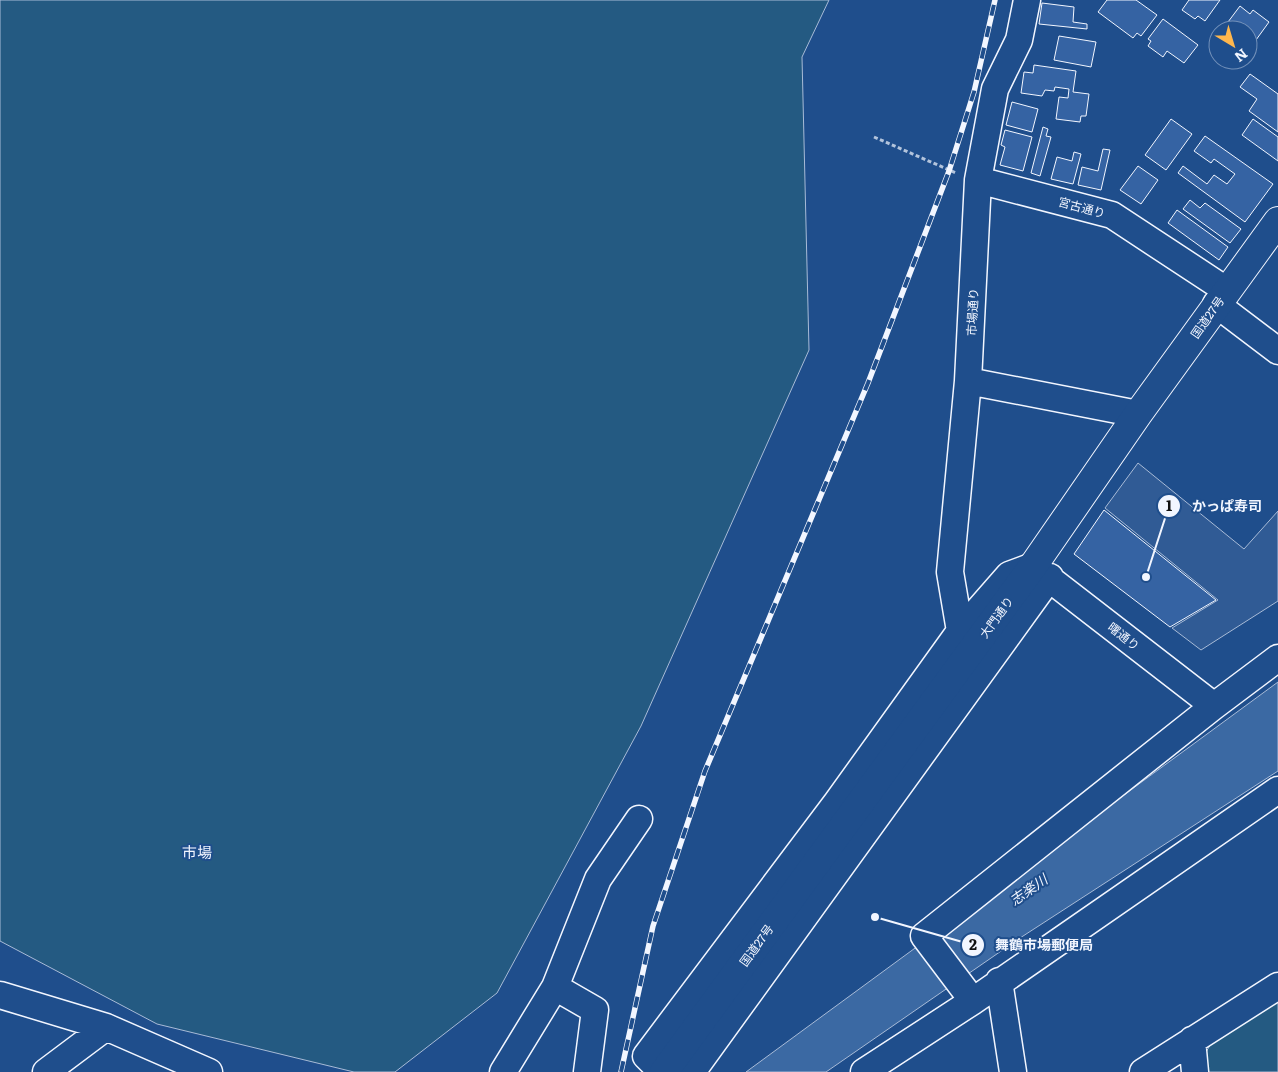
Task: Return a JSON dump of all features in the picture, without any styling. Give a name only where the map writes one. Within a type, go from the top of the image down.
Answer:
[{"type":"highway","name":"国道27号","points":[[1138,414],[1221,297],[1278,222]]},
{"type":"highway","name":"大門通り","points":[[848,817],[1041,572],[1138,414]]},
{"type":"highway","name":"国道27号","points":[[663,1072],[848,817]]},
{"type":"street","name":"市場通り","points":[[960,631],[950,572],[968,380],[978,180],[995,89],[1019,40],[1027,0]]},
{"type":"street","name":"宮古通り","points":[[978,180],[1112,215],[1221,297],[1278,351]]},
{"type":"street","points":[[968,380],[1138,414]]},
{"type":"street","points":[[663,1072],[646,1056],[837,802],[960,631],[1009,575],[1041,572]]},
{"type":"street","points":[[692,1072],[1041,572]]},
{"type":"street","name":"曙通り","points":[[1041,572],[1214,706]]},
{"type":"street","points":[[973,1001],[924,936],[1214,706],[1278,658]]},
{"type":"street","points":[[864,1072],[973,1001],[999,981],[1278,790]]},
{"type":"street","points":[[504,1072],[555,987],[598,879],[639,819]]},
{"type":"street","points":[[999,981],[1013,1072]]},
{"type":"street","points":[[1143,1072],[1278,986]]},
{"type":"street","points":[[555,987],[595,1010],[587,1072]]},
{"type":"street","points":[[0,994],[106,1027],[208,1072]]},
{"type":"street","points":[[46,1072],[106,1027]]},
{"type":"street","points":[[1192,1040],[1195,1072]]},
{"type":"path","points":[[874,138],[949,171],[978,180]]},
{"type":"shaded area","points":[[0,0],[829,0],[802,57],[809,350],[641,726],[497,993],[395,1072],[354,1072],[157,1024],[0,941]]},
{"type":"shaded area","points":[[1138,463],[1244,549],[1278,511],[1278,601],[1201,650],[1172,628],[1218,600],[1105,508]]},
{"type":"shaded area","points":[[1278,998],[1278,1072],[1208,1072],[1206,1052],[1215,1037]]},
{"type":"water","name":"志楽川","points":[[1278,682],[1278,771],[1020,938],[826,1072],[746,1072]]},
{"type":"building","points":[[1107,0],[1136,0],[1157,15],[1141,36],[1137,33],[1133,38],[1098,12]]},
{"type":"building","points":[[1189,0],[1220,0],[1205,21],[1198,16],[1195,19],[1182,10]]},
{"type":"building","points":[[1042,3],[1074,7],[1073,22],[1087,24],[1087,29],[1039,24]]},
{"type":"building","points":[[1240,6],[1250,14],[1253,10],[1269,22],[1258,37],[1258,20],[1230,20]]},
{"type":"building","points":[[1163,19],[1198,45],[1184,63],[1167,51],[1163,57],[1148,46],[1151,41],[1148,39]]},
{"type":"building","points":[[1059,36],[1096,42],[1091,67],[1054,60]]},
{"type":"building","points":[[1034,65],[1076,71],[1073,92],[1089,94],[1086,116],[1081,116],[1080,122],[1056,119],[1059,97],[1068,98],[1069,89],[1055,87],[1054,91],[1045,90],[1042,96],[1021,93],[1024,72],[1033,73]]},
{"type":"building","points":[[1250,74],[1278,94],[1278,132],[1249,111],[1257,99],[1240,87]]},
{"type":"building","points":[[1012,102],[1038,109],[1032,132],[1006,125]]},
{"type":"building","points":[[1171,119],[1192,134],[1166,170],[1145,155]]},
{"type":"building","points":[[1253,119],[1278,137],[1278,161],[1242,135]]},
{"type":"building","points":[[1043,127],[1048,129],[1046,136],[1051,137],[1040,176],[1031,173]]},
{"type":"building","points":[[1005,130],[1032,137],[1023,171],[1000,165],[1005,147],[1001,145]]},
{"type":"building","points":[[1205,136],[1273,184],[1245,222],[1178,173],[1183,166],[1207,184],[1214,175],[1227,184],[1235,174],[1214,159],[1211,163],[1194,151]]},
{"type":"building","points":[[1103,149],[1110,150],[1101,190],[1078,185],[1082,167],[1098,171]]},
{"type":"building","points":[[1074,152],[1081,154],[1073,184],[1051,179],[1057,157],[1072,161]]},
{"type":"building","points":[[1138,166],[1158,180],[1141,204],[1120,190]]},
{"type":"building","points":[[1190,200],[1200,208],[1205,203],[1241,229],[1230,243],[1183,209]]},
{"type":"building","points":[[1177,210],[1228,247],[1219,260],[1168,223]]},
{"type":"building","points":[[1104,510],[1216,600],[1170,627],[1074,554]]},
{"type":"railway","points":[[621,1072],[653,926],[705,771],[868,383],[949,171],[974,92],[995,0]]},
{"type":"place","name":"かっぱ寿司","points":[[1146,577]]},
{"type":"place","name":"舞鶴市場郵便局","points":[[875,917]]},
{"type":"district","name":"市場","points":[[197,851]]}]
